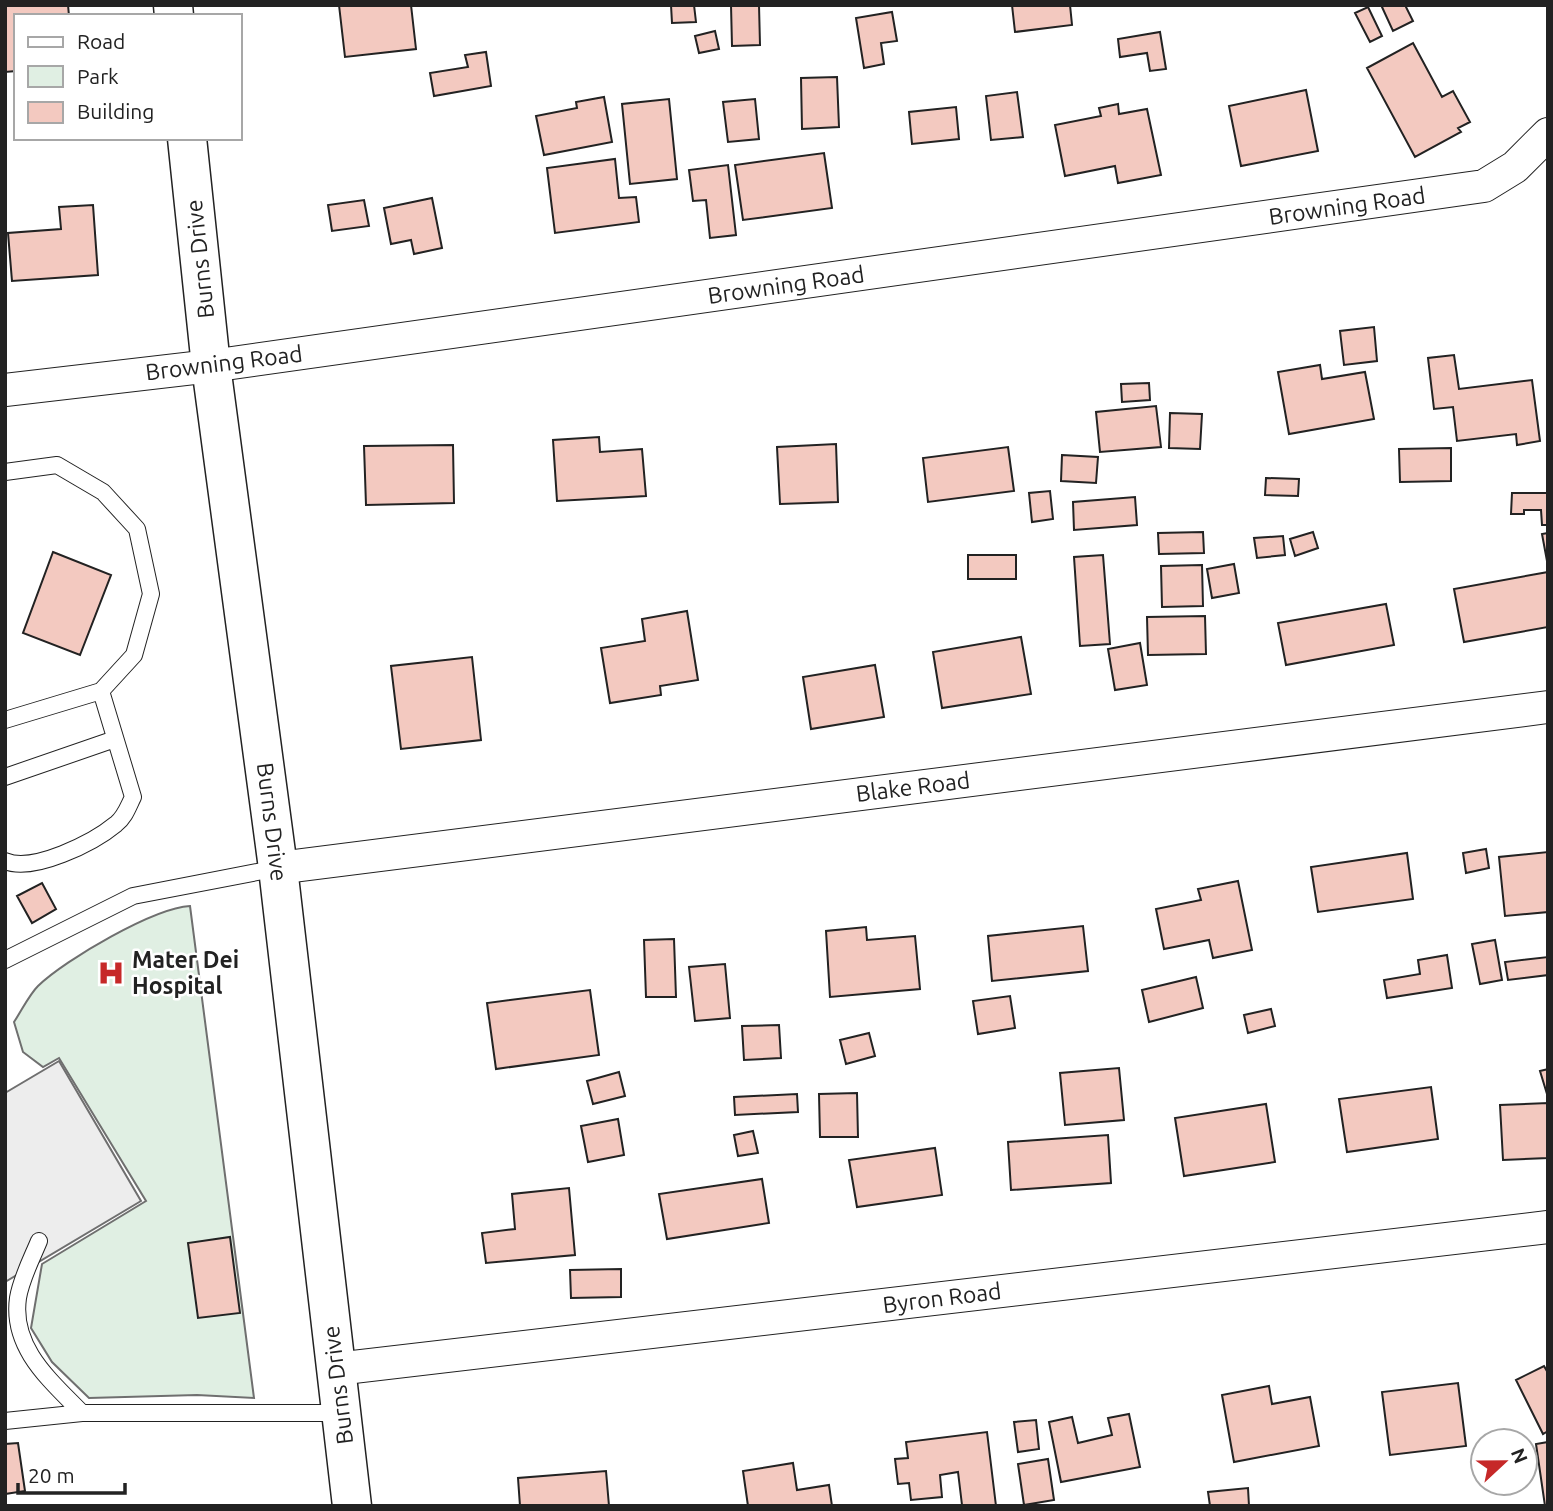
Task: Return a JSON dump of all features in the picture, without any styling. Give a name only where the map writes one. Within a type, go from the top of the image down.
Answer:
[{"type":"main road","name":"Burns Drive","points":[[187,140],[211,366],[278,868],[352,1506]]},
{"type":"street","name":"Browning Road","points":[[5,390],[211,366],[1484,186],[1515,167],[1548,134]]},
{"type":"street","name":"Blake Road","points":[[278,868],[1548,707]]},
{"type":"street","name":"Byron Road","points":[[336,1369],[1548,1227]]},
{"type":"lane","points":[[5,472],[57,465],[103,492],[137,530],[151,594],[134,655],[101,691],[5,720]]},
{"type":"lane","points":[[5,861],[16,866],[37,862],[74,848],[117,824],[133,797],[101,691]]},
{"type":"lane","points":[[5,777],[115,739]]},
{"type":"lane","points":[[5,960],[132,896],[278,868]]},
{"type":"lane","points":[[39,1241],[18,1297],[18,1332],[37,1367],[82,1413]]},
{"type":"lane","points":[[5,1421],[82,1413],[341,1413]]},
{"type":"green space","points":[[190,906],[254,1398],[197,1395],[89,1398],[52,1362],[31,1328],[42,1264],[146,1201],[59,1058],[43,1067],[23,1052],[14,1022],[38,986],[68,962],[133,925],[174,909]]},
{"type":"shaded area","points":[[59,1061],[141,1201],[5,1282],[5,1093]]},
{"type":"building","points":[[5,5],[68,5],[69,14],[14,14],[14,71],[5,72]]},
{"type":"building","points":[[339,5],[411,5],[416,49],[345,57]]},
{"type":"building","points":[[671,5],[694,5],[696,22],[672,23]]},
{"type":"building","points":[[731,5],[759,5],[760,45],[732,46]]},
{"type":"building","points":[[1012,5],[1070,5],[1072,25],[1015,32]]},
{"type":"building","points":[[1405,5],[1413,21],[1393,31],[1382,7]]},
{"type":"building","points":[[1368,7],[1382,36],[1370,42],[1355,13]]},
{"type":"building","points":[[892,12],[897,41],[881,43],[884,64],[864,68],[856,18]]},
{"type":"building","points":[[715,31],[719,49],[699,53],[695,36]]},
{"type":"building","points":[[1160,32],[1166,69],[1150,71],[1147,53],[1120,57],[1118,39]]},
{"type":"building","points":[[1413,43],[1442,97],[1453,91],[1470,122],[1458,128],[1461,132],[1415,157],[1367,68]]},
{"type":"building","points":[[486,52],[491,86],[434,96],[430,73],[468,67],[465,55]]},
{"type":"building","points":[[837,77],[839,127],[802,129],[801,78]]},
{"type":"building","points":[[1306,90],[1318,151],[1241,166],[1229,106]]},
{"type":"building","points":[[1017,92],[1023,137],[991,140],[986,96]]},
{"type":"building","points":[[604,97],[612,142],[544,155],[536,116],[577,108],[576,102]]},
{"type":"building","points":[[669,99],[677,179],[630,184],[622,104]]},
{"type":"building","points":[[755,99],[759,139],[728,142],[723,102]]},
{"type":"building","points":[[1118,104],[1119,114],[1147,109],[1161,175],[1118,183],[1115,166],[1065,176],[1055,125],[1101,116],[1099,108]]},
{"type":"building","points":[[956,107],[959,139],[912,144],[909,112]]},
{"type":"building","points":[[824,153],[832,208],[743,220],[735,165]]},
{"type":"building","points":[[615,159],[619,198],[636,197],[639,222],[555,233],[547,168]]},
{"type":"building","points":[[728,165],[736,235],[710,238],[706,200],[693,201],[689,170]]},
{"type":"building","points":[[432,198],[442,248],[414,254],[411,240],[391,244],[384,208]]},
{"type":"building","points":[[364,200],[369,226],[332,231],[328,205]]},
{"type":"building","points":[[93,205],[98,275],[12,281],[8,233],[61,229],[59,207]]},
{"type":"building","points":[[1374,327],[1377,361],[1344,365],[1340,331]]},
{"type":"building","points":[[1454,355],[1459,389],[1532,380],[1540,441],[1517,445],[1516,434],[1457,441],[1453,407],[1434,409],[1428,358]]},
{"type":"building","points":[[1320,365],[1322,379],[1365,372],[1374,419],[1289,434],[1278,372]]},
{"type":"building","points":[[1149,383],[1150,400],[1122,402],[1121,384]]},
{"type":"building","points":[[1156,406],[1161,447],[1100,452],[1096,412]]},
{"type":"building","points":[[1170,413],[1202,414],[1200,449],[1169,448]]},
{"type":"building","points":[[599,437],[600,452],[642,449],[646,496],[557,501],[553,440]]},
{"type":"building","points":[[836,444],[838,502],[780,504],[777,447]]},
{"type":"building","points":[[453,445],[454,503],[366,505],[364,446]]},
{"type":"building","points":[[1008,447],[1014,491],[928,502],[923,458]]},
{"type":"building","points":[[1451,448],[1451,481],[1400,482],[1399,449]]},
{"type":"building","points":[[1062,455],[1098,457],[1096,483],[1061,481]]},
{"type":"building","points":[[1266,478],[1299,479],[1298,496],[1265,495]]},
{"type":"building","points":[[1050,491],[1053,519],[1032,522],[1029,493]]},
{"type":"building","points":[[1512,493],[1548,493],[1548,525],[1542,525],[1541,510],[1524,510],[1524,514],[1511,514]]},
{"type":"building","points":[[1135,497],[1137,525],[1074,530],[1073,502]]},
{"type":"building","points":[[1203,532],[1204,553],[1159,554],[1158,533]]},
{"type":"building","points":[[1313,532],[1318,548],[1295,556],[1290,539]]},
{"type":"building","points":[[1548,533],[1548,561],[1547,561],[1542,534]]},
{"type":"building","points":[[1283,536],[1285,555],[1257,558],[1254,538]]},
{"type":"building","points":[[53,552],[111,575],[80,655],[23,633]]},
{"type":"building","points":[[968,555],[1016,555],[1016,579],[968,579]]},
{"type":"building","points":[[1103,555],[1110,644],[1080,646],[1074,557]]},
{"type":"building","points":[[1234,564],[1239,593],[1212,598],[1207,569]]},
{"type":"building","points":[[1202,565],[1203,606],[1162,607],[1161,566]]},
{"type":"building","points":[[1548,572],[1548,627],[1464,642],[1454,589]]},
{"type":"building","points":[[1386,604],[1394,645],[1286,665],[1278,623]]},
{"type":"building","points":[[687,611],[698,680],[660,686],[661,695],[610,703],[601,648],[645,641],[642,619]]},
{"type":"building","points":[[1205,616],[1206,654],[1148,655],[1147,617]]},
{"type":"building","points":[[1021,637],[1031,694],[942,708],[933,652]]},
{"type":"building","points":[[1140,643],[1147,685],[1115,690],[1108,649]]},
{"type":"building","points":[[472,657],[481,740],[401,749],[391,666]]},
{"type":"building","points":[[875,665],[884,717],[811,729],[803,677]]},
{"type":"building","points":[[1486,849],[1489,868],[1466,873],[1463,853]]},
{"type":"building","points":[[1548,852],[1548,912],[1505,916],[1499,857]]},
{"type":"building","points":[[1407,853],[1413,899],[1318,912],[1311,867]]},
{"type":"building","points":[[1238,881],[1252,950],[1213,958],[1209,940],[1164,949],[1156,909],[1201,900],[1198,889]]},
{"type":"building","points":[[42,883],[56,909],[32,923],[17,896]]},
{"type":"building","points":[[1083,926],[1088,971],[992,981],[988,936]]},
{"type":"building","points":[[866,927],[867,940],[915,936],[920,989],[830,997],[826,931]]},
{"type":"building","points":[[674,939],[676,997],[646,997],[644,940]]},
{"type":"building","points":[[1495,940],[1502,980],[1480,984],[1472,944]]},
{"type":"building","points":[[1447,955],[1452,988],[1387,998],[1384,980],[1420,974],[1418,960]]},
{"type":"building","points":[[1548,957],[1548,975],[1508,980],[1505,962]]},
{"type":"building","points":[[725,964],[730,1018],[695,1021],[689,967]]},
{"type":"building","points":[[1196,977],[1203,1008],[1149,1022],[1142,990]]},
{"type":"building","points":[[590,990],[599,1055],[496,1069],[487,1003]]},
{"type":"building","points":[[1010,996],[1015,1028],[978,1034],[973,1001]]},
{"type":"building","points":[[1271,1009],[1275,1026],[1248,1033],[1244,1015]]},
{"type":"building","points":[[779,1025],[781,1058],[744,1060],[742,1026]]},
{"type":"building","points":[[869,1033],[875,1056],[846,1064],[840,1040]]},
{"type":"building","points":[[1119,1068],[1124,1120],[1065,1125],[1060,1073]]},
{"type":"building","points":[[1548,1069],[1548,1094],[1547,1094],[1540,1071]]},
{"type":"building","points":[[619,1072],[625,1096],[593,1104],[587,1081]]},
{"type":"building","points":[[1431,1087],[1438,1139],[1347,1152],[1339,1099]]},
{"type":"building","points":[[857,1093],[858,1137],[820,1137],[819,1094]]},
{"type":"building","points":[[797,1094],[798,1112],[735,1115],[734,1097]]},
{"type":"building","points":[[1548,1103],[1548,1158],[1503,1160],[1500,1105]]},
{"type":"building","points":[[1266,1104],[1275,1162],[1184,1176],[1175,1118]]},
{"type":"building","points":[[618,1119],[624,1155],[588,1162],[581,1126]]},
{"type":"building","points":[[753,1131],[758,1153],[738,1156],[734,1135]]},
{"type":"building","points":[[1108,1135],[1111,1183],[1011,1190],[1008,1142]]},
{"type":"building","points":[[935,1148],[942,1195],[857,1207],[849,1160]]},
{"type":"building","points":[[762,1179],[769,1223],[667,1239],[659,1194]]},
{"type":"building","points":[[569,1188],[575,1255],[486,1263],[482,1233],[515,1229],[512,1194]]},
{"type":"building","points":[[230,1237],[240,1313],[198,1318],[188,1243]]},
{"type":"building","points":[[621,1269],[621,1297],[571,1298],[570,1270]]},
{"type":"building","points":[[1544,1366],[1548,1373],[1548,1431],[1543,1434],[1516,1380]]},
{"type":"building","points":[[1458,1383],[1466,1446],[1390,1455],[1382,1392]]},
{"type":"building","points":[[1269,1386],[1272,1404],[1310,1397],[1319,1446],[1234,1462],[1222,1395]]},
{"type":"building","points":[[1129,1414],[1140,1467],[1061,1482],[1049,1422],[1072,1417],[1078,1443],[1112,1435],[1108,1418]]},
{"type":"building","points":[[1036,1420],[1039,1449],[1018,1452],[1014,1422]]},
{"type":"building","points":[[987,1432],[996,1506],[953,1506],[962,1505],[958,1472],[940,1475],[942,1497],[911,1500],[909,1483],[898,1484],[895,1459],[908,1458],[906,1442]]},
{"type":"building","points":[[1548,1442],[1548,1505],[1545,1506],[1539,1465],[1539,1444]]},
{"type":"building","points":[[18,1443],[25,1491],[5,1494],[5,1444]]},
{"type":"building","points":[[1048,1459],[1054,1500],[1024,1505],[1018,1464]]},
{"type":"building","points":[[793,1463],[797,1490],[829,1485],[832,1506],[748,1506],[743,1471]]},
{"type":"building","points":[[606,1471],[609,1506],[520,1506],[518,1478]]},
{"type":"building","points":[[1248,1488],[1249,1506],[1210,1506],[1208,1492]]},
{"type":"place","name":"Mater Dei Hospital","points":[[111,973]]}]
